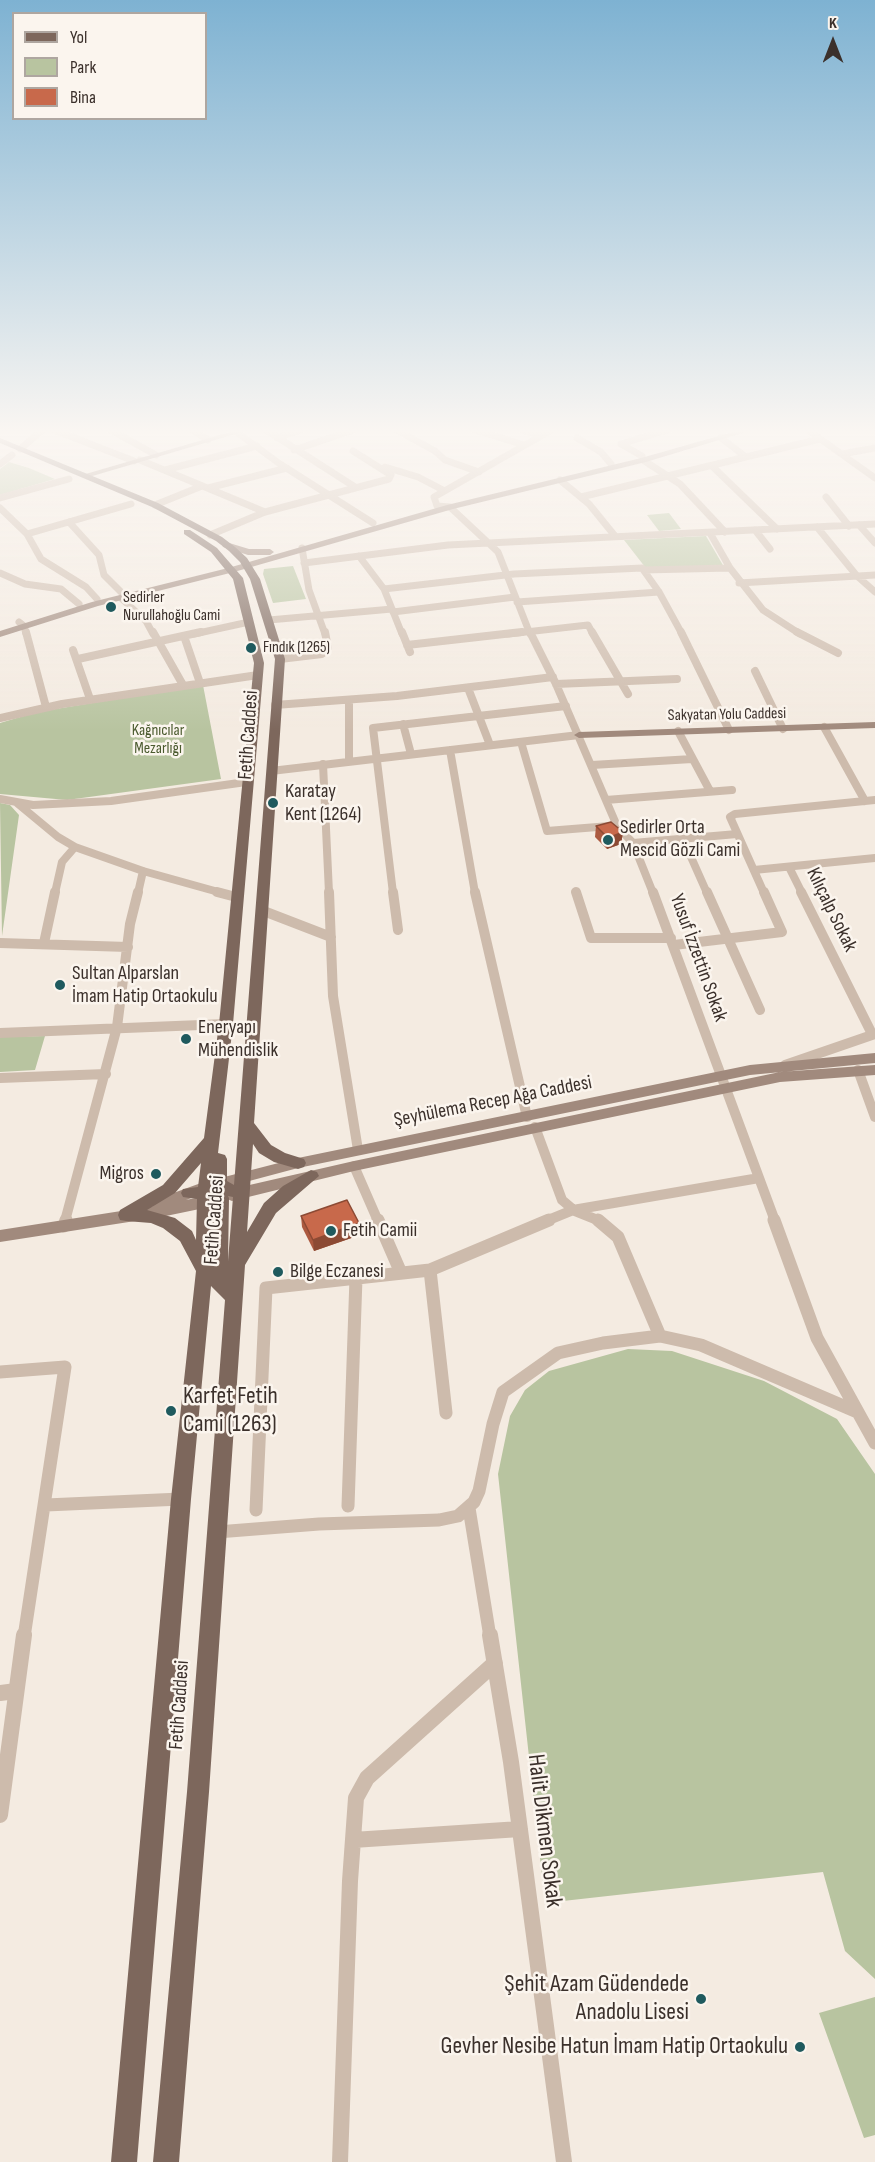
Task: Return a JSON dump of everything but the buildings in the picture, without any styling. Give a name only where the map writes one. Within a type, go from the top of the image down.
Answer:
[{"type":"main road","name":"Fetih Caddesi","points":[[124,2162],[181,1499],[204,1274],[212,1139],[226,1024],[246,782],[259,663],[238,578],[214,550],[181,529]]},
{"type":"main road","name":"Fetih Caddesi","points":[[166,2162],[217,1532],[280,658],[257,584],[245,562],[226,545],[199,529]]},
{"type":"main road","points":[[0,628],[230,568],[354,529]]},
{"type":"main road","points":[[226,545],[268,555],[371,529]]},
{"type":"main road","points":[[257,584],[261,568],[268,555]]},
{"type":"main road","points":[[0,634],[97,598],[121,595]]},
{"type":"main road","name":"Sakyatan Yolu Caddesi","points":[[579,735],[875,725]]},
{"type":"main road","name":"Şeyhülema Recep Ağa Caddesi","points":[[242,1185],[311,1176],[531,1122],[722,1082],[785,1065],[875,1058]]},
{"type":"main road","name":"Şeyhülema Recep Ağa Caddesi","points":[[722,1082],[875,1070]]},
{"type":"main road","points":[[218,1096],[221,1116],[208,1193],[219,1284],[234,1298]]},
{"type":"main road","name":"Şeyhülema Recep Ağa Caddesi","points":[[242,1185],[298,1163],[358,1150],[531,1122]]},
{"type":"main road","points":[[246,1123],[265,1149],[280,1158],[298,1163]]},
{"type":"main road","points":[[126,1215],[169,1189],[212,1139]]},
{"type":"main road","points":[[236,1266],[270,1208],[289,1190],[311,1176]]},
{"type":"main road","points":[[0,1236],[126,1215],[242,1185]]},
{"type":"main road","points":[[126,1215],[151,1217],[170,1223],[186,1236],[204,1274]]},
{"type":"street","points":[[22,529],[41,559],[86,587],[97,598]]},
{"type":"street","points":[[27,534],[45,529]]},
{"type":"street","points":[[75,529],[99,555],[104,575],[146,621],[156,643],[183,685]]},
{"type":"street","points":[[210,535],[225,529]]},
{"type":"street","name":"Yusuf İzzettin Sokak","points":[[474,529],[498,552],[516,600],[555,680],[617,826],[633,843],[672,941],[817,1338],[855,1411],[875,1443]]},
{"type":"street","points":[[609,529],[615,536]]},
{"type":"street","points":[[722,529],[725,532]]},
{"type":"street","points":[[304,563],[489,542],[777,529]]},
{"type":"street","points":[[819,529],[856,576],[875,592]]},
{"type":"street","points":[[862,529],[875,543]]},
{"type":"street","points":[[755,531],[770,549]]},
{"type":"street","points":[[710,532],[739,582],[764,610],[786,627],[838,653]]},
{"type":"street","points":[[280,658],[322,654],[328,648],[324,628],[317,616],[302,548]]},
{"type":"street","points":[[359,556],[384,589],[409,648],[588,625],[623,681],[628,694]]},
{"type":"street","points":[[384,589],[506,575],[642,568],[644,570],[730,568]]},
{"type":"street","points":[[644,570],[659,592],[705,677],[729,730]]},
{"type":"street","points":[[0,573],[25,584],[61,589],[79,604]]},
{"type":"street","points":[[739,582],[875,575]]},
{"type":"street","points":[[269,620],[516,600],[659,592]]},
{"type":"street","points":[[78,659],[249,622]]},
{"type":"street","points":[[22,624],[46,707]]},
{"type":"street","points":[[184,636],[200,683]]},
{"type":"street","points":[[73,650],[90,699]]},
{"type":"street","points":[[755,671],[783,729]]},
{"type":"street","points":[[0,718],[90,699],[258,675]]},
{"type":"street","points":[[275,705],[555,680],[677,679]]},
{"type":"street","points":[[468,688],[490,745]]},
{"type":"street","points":[[349,700],[349,761]]},
{"type":"street","points":[[398,930],[373,728],[566,706]]},
{"type":"street","points":[[403,724],[411,754]]},
{"type":"street","points":[[576,892],[591,938],[672,941],[728,939],[782,932],[730,817],[735,814],[870,801],[824,727]]},
{"type":"street","points":[[678,731],[710,791]]},
{"type":"street","points":[[271,771],[579,735]]},
{"type":"street","points":[[521,742],[547,831],[617,826]]},
{"type":"street","points":[[450,750],[481,925],[531,1122],[562,1200],[573,1210],[597,1219],[618,1237],[660,1336]]},
{"type":"street","points":[[592,765],[692,759]]},
{"type":"street","points":[[323,765],[333,996],[358,1150]]},
{"type":"street","points":[[0,799],[17,803],[59,805],[111,801],[246,782]]},
{"type":"street","points":[[606,800],[732,790]]},
{"type":"street","points":[[17,803],[58,837],[75,846],[143,871],[236,897]]},
{"type":"street","points":[[633,843],[737,834]]},
{"type":"street","points":[[683,839],[760,1010]]},
{"type":"street","points":[[44,943],[62,862],[75,846]]},
{"type":"street","points":[[754,870],[875,858]]},
{"type":"street","name":"Kılıçalp Sokak","points":[[789,867],[874,1034]]},
{"type":"street","points":[[64,1226],[117,1027],[128,947],[143,871]]},
{"type":"street","points":[[261,910],[331,937]]},
{"type":"street","points":[[0,943],[128,947]]},
{"type":"street","points":[[0,1033],[226,1024]]},
{"type":"street","points":[[785,1065],[874,1034]]},
{"type":"street","points":[[858,1070],[875,1117]]},
{"type":"street","points":[[0,1078],[106,1074]]},
{"type":"street","points":[[354,1166],[400,1273]]},
{"type":"street","points":[[256,1510],[266,1288],[430,1270],[573,1210],[759,1178]]},
{"type":"street","points":[[430,1270],[446,1413]]},
{"type":"street","points":[[348,1506],[356,1278]]},
{"type":"street","points":[[217,1532],[319,1524],[439,1520],[458,1516],[469,1508],[479,1491],[493,1424],[503,1392],[558,1353],[603,1343],[660,1336],[701,1345],[855,1411]]},
{"type":"street","points":[[0,1372],[65,1367],[46,1505],[16,1691],[0,1815]]},
{"type":"street","points":[[46,1505],[181,1499]]},
{"type":"street","name":"Halit Dikmen Sokak","points":[[469,1508],[520,1829],[564,2162]]},
{"type":"street","points":[[340,2162],[356,1798],[367,1778],[495,1663]]},
{"type":"street","points":[[0,1693],[16,1691]]},
{"type":"street","points":[[353,1840],[520,1829]]},
{"type":"green space","points":[[657,529],[681,529],[659,531]]},
{"type":"green space","points":[[706,536],[724,567],[645,567],[624,540]]},
{"type":"green space","points":[[293,566],[306,599],[273,603],[263,574],[264,569]]},
{"type":"green space","name":"Kağnıcılar Mezarlığı","points":[[203,685],[221,779],[67,800],[0,794],[0,723],[37,712]]},
{"type":"green space","points":[[0,803],[10,805],[19,815],[2,936]]},
{"type":"green space","points":[[45,1036],[35,1070],[0,1072],[0,1037]]},
{"type":"green space","points":[[628,1349],[672,1351],[764,1381],[837,1419],[875,1474],[875,1979],[845,1951],[823,1872],[545,1903],[498,1474],[510,1416],[525,1390],[549,1371]]},
{"type":"green space","points":[[875,1997],[875,2135],[864,2138],[819,2013]]},
{"type":"place","name":"Sedirler Nurullahoğlu Cami","points":[[111,607]]},
{"type":"place","name":"Fındık (1265)","points":[[251,648]]},
{"type":"place","name":"Karatay Kent (1264)","points":[[273,803]]},
{"type":"place","name":"Sedirler Orta Mescid Gözli Cami","points":[[608,840]]},
{"type":"place","name":"Sultan Alparslan İmam Hatip Ortaokulu","points":[[60,985]]},
{"type":"place","name":"Eneryapı Mühendislik","points":[[186,1039]]},
{"type":"place","name":"Migros","points":[[156,1174]]},
{"type":"place","name":"Fetih Camii","points":[[331,1231]]},
{"type":"place","name":"Bilge Eczanesi","points":[[278,1272]]},
{"type":"place","name":"Karfet Fetih Cami (1263)","points":[[171,1411]]},
{"type":"place","name":"Şehit Azam Güdendede Anadolu Lisesi","points":[[701,1999]]},
{"type":"place","name":"Gevher Nesibe Hatun İmam Hatip Ortaokulu","points":[[800,2047]]}]
